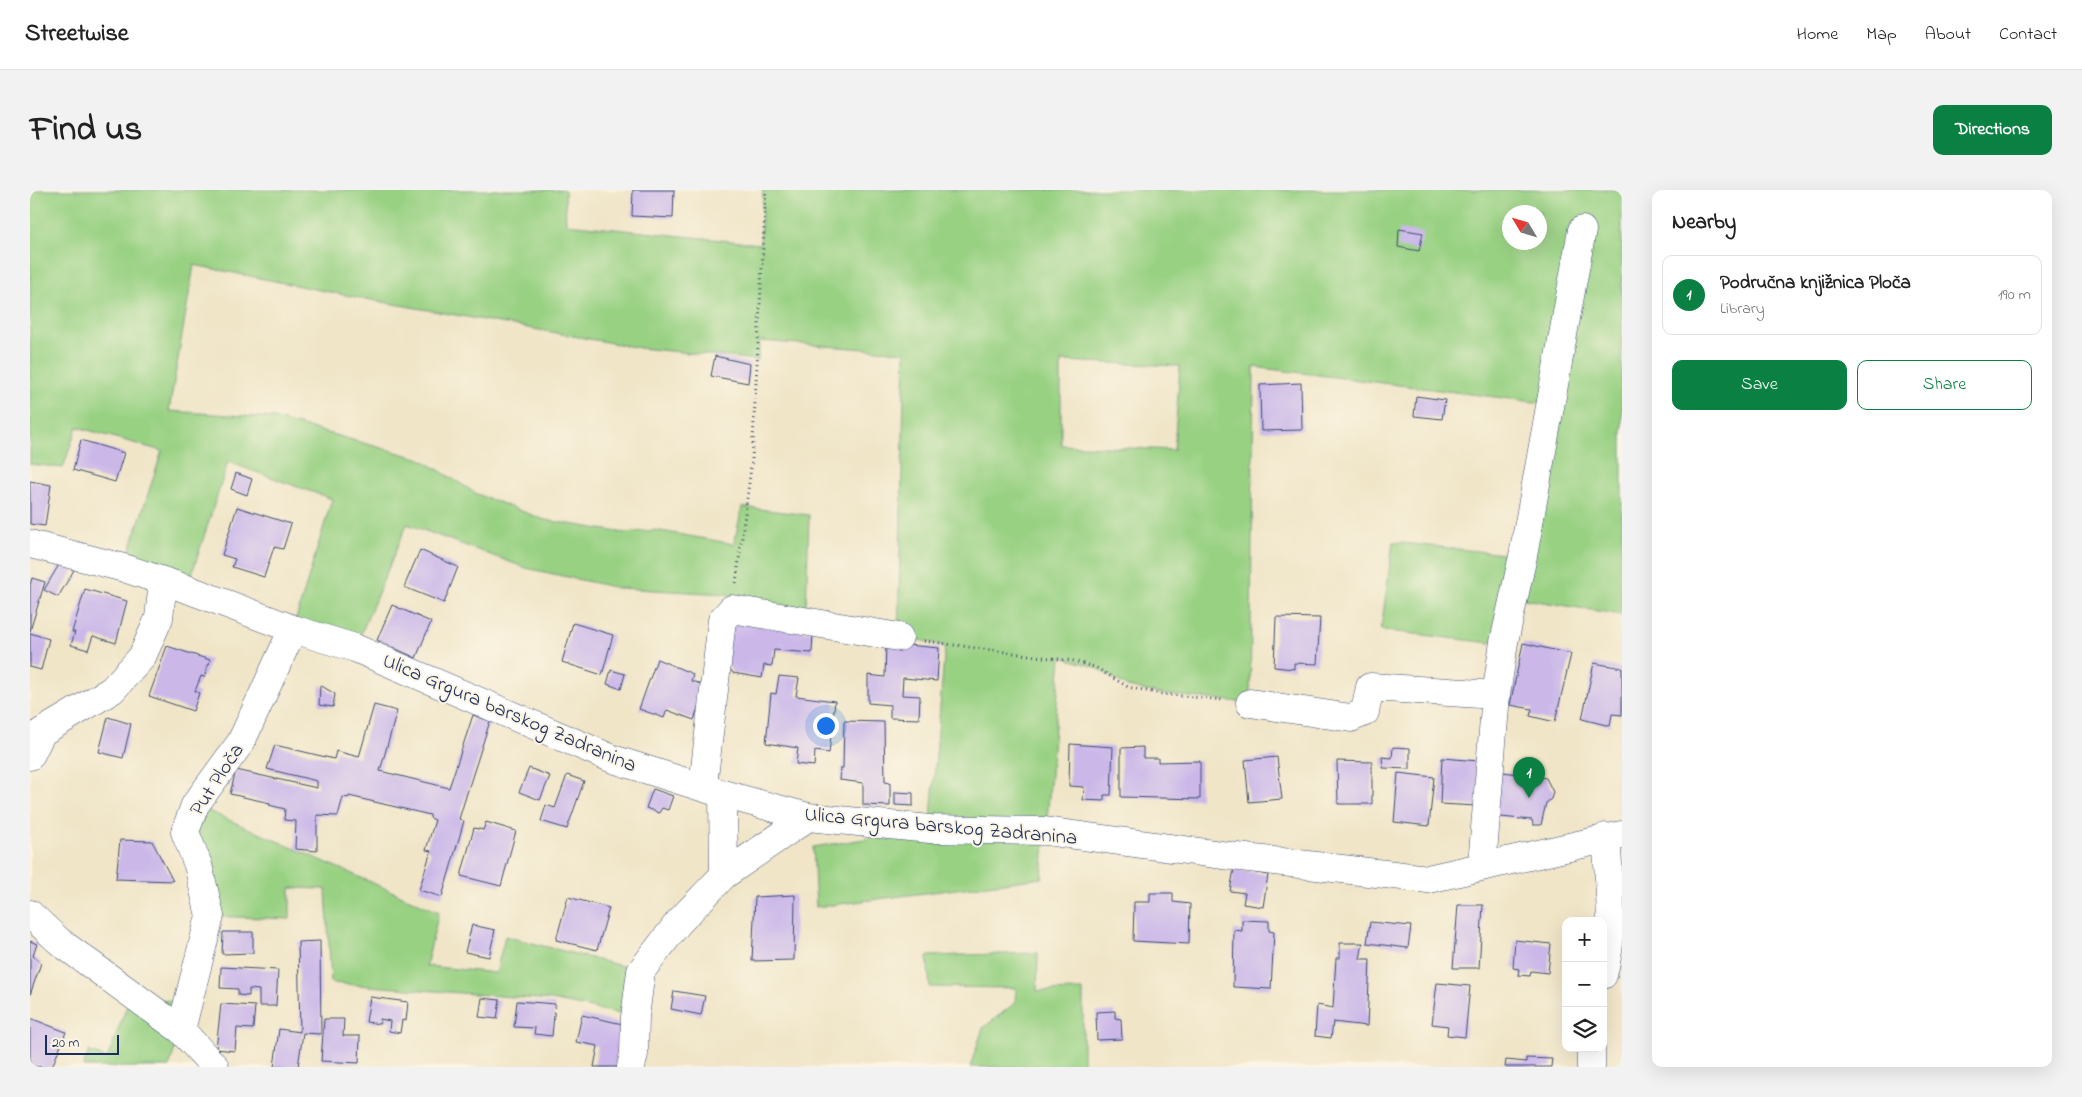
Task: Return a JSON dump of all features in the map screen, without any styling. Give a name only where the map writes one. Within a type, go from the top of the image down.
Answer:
[{"type":"street","points":[[1482,865],[1496,695],[1504,642],[1523,556],[1582,230]]},
{"type":"street","name":"Ulica Grgura barskog Zadranina","points":[[30,544],[124,568],[293,629],[355,648],[613,759],[808,817],[930,829],[1045,831],[1428,879],[1614,836]]},
{"type":"street","points":[[30,756],[42,732],[112,690],[142,657],[159,618],[163,581]]},
{"type":"street","points":[[724,875],[713,790],[722,620],[732,609],[899,637]]},
{"type":"street","name":"Put Ploča","points":[[181,1030],[210,916],[198,865],[185,832],[195,805],[241,742],[293,629]]},
{"type":"street","points":[[1250,703],[1351,718],[1365,712],[1370,687],[1496,695]]},
{"type":"street","points":[[631,1067],[634,1054],[635,1017],[641,972],[678,923],[724,875],[808,817]]},
{"type":"street","points":[[1607,963],[1612,923],[1614,836]]},
{"type":"street","points":[[30,914],[60,942],[181,1030],[215,1067]]},
{"type":"street","points":[[1591,1052],[1591,1067]]},
{"type":"path","points":[[732,609],[752,460],[766,190]]},
{"type":"path","points":[[899,637],[1073,661],[1095,667],[1128,687],[1161,694],[1250,703]]},
{"type":"green space","points":[[30,190],[565,190],[566,224],[760,244],[763,190],[1622,190],[1622,615],[1513,597],[1491,643],[1381,630],[1393,542],[1523,556],[1551,404],[1254,367],[1250,703],[1161,694],[1128,687],[1095,667],[1061,657],[1042,878],[816,907],[813,847],[930,829],[945,646],[898,635],[905,352],[760,341],[758,360],[640,348],[355,297],[194,265],[169,411],[274,418],[421,459],[477,494],[545,520],[625,533],[655,530],[734,544],[742,507],[809,515],[806,613],[725,594],[618,588],[526,568],[407,524],[355,648],[293,629],[332,499],[228,462],[187,589],[124,568],[162,451],[77,427],[63,468],[30,464]],"holes":[[[1061,361],[1180,366],[1174,450],[1061,445]]]},
{"type":"green space","points":[[195,805],[439,912],[426,966],[496,973],[505,936],[641,971],[635,1017],[552,1000],[331,983],[326,889],[290,888],[290,919],[210,916],[181,1030],[169,1067],[83,1067],[89,1051],[107,1059],[131,995],[178,1002],[202,918]]},
{"type":"green space","points":[[1038,953],[1037,991],[1083,990],[1083,1064],[1070,1067],[970,1067],[983,1028],[1015,1003],[1016,988],[930,987],[927,956]]},
{"type":"building","points":[[633,190],[674,190],[673,218],[632,216]]},
{"type":"building","points":[[1399,229],[1423,233],[1419,251],[1398,247]]},
{"type":"building","points":[[715,356],[750,364],[748,383],[711,376]]},
{"type":"building","points":[[1301,383],[1302,430],[1261,431],[1260,385]]},
{"type":"building","points":[[1416,396],[1445,400],[1442,419],[1414,416]]},
{"type":"building","points":[[81,440],[124,453],[115,482],[73,470]]},
{"type":"building","points":[[236,473],[252,479],[247,495],[231,489]]},
{"type":"building","points":[[30,481],[51,485],[45,526],[30,524]]},
{"type":"building","points":[[237,507],[291,524],[283,549],[274,547],[264,577],[232,567],[235,559],[222,555]]},
{"type":"building","points":[[420,550],[458,567],[444,603],[404,587]]},
{"type":"building","points":[[60,563],[74,570],[58,597],[44,590]]},
{"type":"building","points":[[32,578],[45,582],[30,631],[30,585]]},
{"type":"building","points":[[85,589],[127,601],[116,643],[93,636],[88,650],[71,645],[75,632],[72,632]]},
{"type":"building","points":[[392,605],[431,622],[416,658],[377,640]]},
{"type":"building","points":[[1276,617],[1320,618],[1317,664],[1294,663],[1294,669],[1274,667]]},
{"type":"building","points":[[730,622],[813,632],[812,653],[774,650],[772,666],[764,665],[762,678],[733,673],[726,663]]},
{"type":"building","points":[[573,623],[613,635],[602,675],[562,662]]},
{"type":"building","points":[[30,633],[49,639],[41,670],[30,667]]},
{"type":"building","points":[[886,643],[939,648],[937,681],[903,678],[902,695],[920,696],[919,719],[890,718],[890,705],[868,703],[868,675],[885,677]]},
{"type":"building","points":[[1523,643],[1571,654],[1555,722],[1530,716],[1532,709],[1510,705]]},
{"type":"building","points":[[167,646],[210,660],[204,677],[201,676],[195,691],[199,693],[193,711],[149,696]]},
{"type":"building","points":[[657,659],[693,674],[691,681],[705,685],[694,720],[667,710],[664,718],[639,709]]},
{"type":"building","points":[[1594,663],[1622,668],[1622,715],[1612,714],[1610,726],[1582,719]]},
{"type":"building","points":[[611,670],[625,674],[621,689],[607,684]]},
{"type":"building","points":[[779,676],[799,678],[796,696],[835,701],[829,753],[815,751],[814,766],[796,764],[798,748],[766,743],[771,693],[776,694]]},
{"type":"building","points":[[320,685],[335,694],[333,707],[319,705]]},
{"type":"building","points":[[374,705],[397,711],[380,771],[449,788],[473,715],[490,721],[459,819],[464,821],[442,897],[419,890],[431,851],[426,850],[435,820],[430,818],[430,815],[349,796],[348,798],[343,797],[338,816],[317,815],[317,851],[295,849],[296,821],[284,820],[285,809],[269,805],[270,803],[230,794],[236,770],[317,788],[317,781],[267,769],[275,745],[334,759],[336,751],[359,757]]},
{"type":"building","points":[[108,717],[131,724],[123,758],[99,752]]},
{"type":"building","points":[[844,721],[884,722],[885,782],[890,783],[890,806],[863,805],[863,783],[840,780],[841,768],[843,768]]},
{"type":"building","points":[[1070,744],[1113,747],[1111,795],[1104,795],[1104,801],[1083,800],[1084,787],[1069,786]]},
{"type":"building","points":[[1143,747],[1143,758],[1158,758],[1158,762],[1200,761],[1200,799],[1121,797],[1121,748]]},
{"type":"building","points":[[1393,747],[1410,748],[1410,769],[1383,768],[1382,757],[1392,758]]},
{"type":"building","points":[[1277,757],[1282,799],[1249,802],[1245,760]]},
{"type":"building","points":[[1442,758],[1479,761],[1477,806],[1440,804]]},
{"type":"building","points":[[1337,761],[1372,762],[1372,804],[1338,804]]},
{"type":"building","points":[[529,768],[550,776],[540,800],[519,792]]},
{"type":"building","points":[[1496,771],[1546,778],[1553,792],[1551,799],[1546,803],[1541,825],[1533,825],[1532,820],[1490,816]]},
{"type":"building","points":[[1398,773],[1434,777],[1429,826],[1394,822]]},
{"type":"building","points":[[567,775],[584,781],[567,829],[541,821],[546,805],[555,808]]},
{"type":"building","points":[[653,789],[673,796],[668,810],[662,808],[659,813],[646,808]]},
{"type":"building","points":[[895,792],[913,793],[913,806],[895,805]]},
{"type":"building","points":[[486,822],[516,831],[501,886],[461,876],[474,828],[483,830]]},
{"type":"building","points":[[120,840],[152,841],[173,881],[116,879]]},
{"type":"building","points":[[1234,869],[1268,875],[1263,907],[1243,904],[1245,893],[1230,891]]},
{"type":"building","points":[[1150,893],[1173,893],[1173,902],[1190,904],[1189,944],[1133,941],[1134,902],[1150,902]]},
{"type":"building","points":[[795,895],[794,960],[752,961],[755,897]]},
{"type":"building","points":[[568,897],[609,908],[597,950],[556,940]]},
{"type":"building","points":[[1458,905],[1483,905],[1479,968],[1453,968]]},
{"type":"building","points":[[1242,920],[1269,921],[1269,931],[1274,932],[1271,989],[1233,987],[1234,930],[1242,931]]},
{"type":"building","points":[[1370,922],[1411,926],[1408,948],[1367,943]]},
{"type":"building","points":[[472,925],[495,930],[489,957],[465,952]]},
{"type":"building","points":[[223,932],[253,932],[253,953],[222,954]]},
{"type":"building","points":[[1515,940],[1551,944],[1548,973],[1531,971],[1530,976],[1518,975],[1519,969],[1513,968]]},
{"type":"building","points":[[30,941],[37,944],[33,956],[41,963],[30,995]]},
{"type":"building","points":[[320,941],[321,1034],[303,1033],[298,1067],[274,1067],[279,1029],[300,1032],[298,942]]},
{"type":"building","points":[[1340,943],[1363,943],[1360,959],[1370,959],[1367,1026],[1333,1022],[1331,1038],[1315,1036],[1317,1005],[1333,1008],[1336,958],[1340,958]]},
{"type":"building","points":[[221,967],[278,970],[276,1006],[259,1006],[259,990],[249,989],[249,996],[238,995],[238,989],[220,988]]},
{"type":"building","points":[[1437,983],[1470,986],[1465,1037],[1447,1035],[1448,1026],[1432,1024]]},
{"type":"building","points":[[674,991],[705,996],[701,1015],[671,1009]]},
{"type":"building","points":[[370,997],[408,1002],[406,1021],[402,1020],[400,1033],[389,1031],[390,1021],[380,1019],[380,1024],[366,1022]]},
{"type":"building","points":[[482,998],[500,1000],[497,1019],[479,1017]]},
{"type":"building","points":[[517,1001],[555,1004],[552,1036],[534,1034],[535,1028],[514,1027]]},
{"type":"building","points":[[221,1004],[255,1006],[253,1029],[237,1028],[235,1051],[216,1049]]},
{"type":"building","points":[[1115,1011],[1115,1018],[1121,1019],[1122,1039],[1097,1040],[1096,1012]]},
{"type":"building","points":[[582,1015],[627,1025],[619,1067],[594,1067],[598,1046],[576,1042]]},
{"type":"building","points":[[30,1018],[66,1032],[52,1067],[30,1067]]},
{"type":"building","points":[[324,1019],[344,1019],[343,1036],[360,1036],[359,1063],[321,1061]]},
{"type":"building","points":[[1526,1058],[1552,1059],[1551,1067],[1505,1067],[1506,1060],[1526,1062]]},
{"type":"place","name":"Područna knjižnica Ploča","points":[[1529,798]]}]
